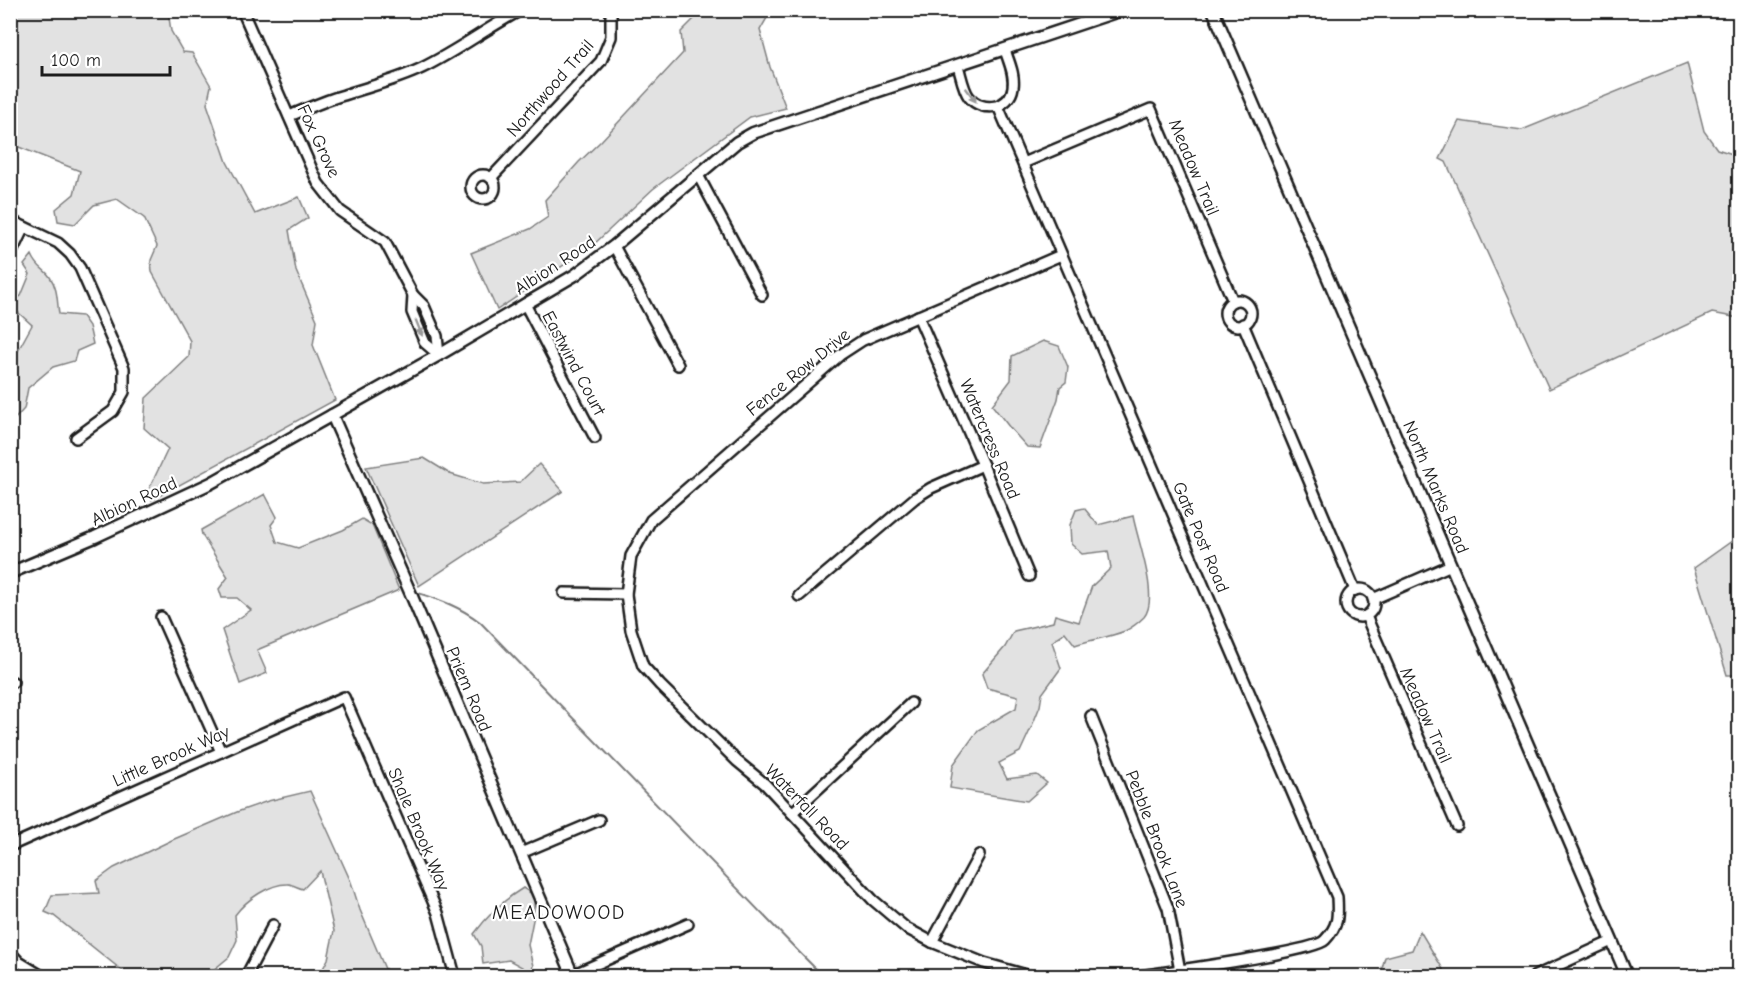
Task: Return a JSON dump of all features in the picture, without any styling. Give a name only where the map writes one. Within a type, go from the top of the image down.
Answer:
[{"type":"street","name":"Fox Grove","points":[[242,10],[318,183],[340,211],[385,242],[413,295],[412,312],[425,343],[439,356]]},
{"type":"street","points":[[289,116],[422,68],[522,10]]},
{"type":"street","name":"Northwood Trail","points":[[491,178],[601,61],[611,37],[611,10]]},
{"type":"street","name":"Albion Road","points":[[10,573],[95,537],[211,483],[439,356],[576,275],[614,246],[737,142],[760,130],[1122,10]]},
{"type":"street","name":"North Marks Road","points":[[1213,10],[1627,976]]},
{"type":"street","points":[[958,66],[971,99],[982,106],[998,106],[1008,98],[1013,87],[1005,50]]},
{"type":"street","name":"Gate Post Road","points":[[998,106],[1337,897],[1338,919],[1324,942],[1298,950],[1180,973]]},
{"type":"street","name":"Meadow Trail","points":[[1023,164],[1151,109],[1233,301]]},
{"type":"street","points":[[698,175],[762,295]]},
{"type":"street","points":[[10,220],[58,243],[80,268],[124,368],[124,392],[113,411],[76,438]]},
{"type":"street","points":[[10,256],[24,227]]},
{"type":"street","points":[[614,246],[678,365]]},
{"type":"street","name":"Fence Row Drive","points":[[626,594],[632,556],[651,520],[840,355],[863,340],[1061,255]]},
{"type":"street","name":"Meadow Trail","points":[[1233,301],[1243,301],[1250,310],[1250,318],[1243,324],[1232,325],[1226,319],[1225,310],[1233,301]]},
{"type":"street","name":"Eastwind Court","points":[[525,304],[595,438]]},
{"type":"street","name":"Watercress Road","points":[[918,316],[1029,576]]},
{"type":"street","name":"Meadow Trail","points":[[1243,324],[1355,590],[1347,597],[1346,606],[1354,616],[1366,616],[1457,826]]},
{"type":"street","name":"Priem Road","points":[[332,415],[410,592],[573,976]]},
{"type":"street","points":[[799,596],[915,498],[931,488],[983,465]]},
{"type":"street","points":[[1373,599],[1451,565]]},
{"type":"street","points":[[1355,590],[1368,592],[1373,599],[1372,609],[1366,616]]},
{"type":"street","points":[[564,593],[626,594]]},
{"type":"street","name":"Waterfall Road","points":[[626,594],[631,630],[643,666],[660,686],[737,761],[765,784],[873,900],[906,928],[932,942],[984,963],[1030,976]]},
{"type":"street","points":[[161,617],[221,752]]},
{"type":"street","name":"Little Brook Way","points":[[10,846],[344,697]]},
{"type":"street","name":"Shale Brook Way","points":[[344,697],[438,914],[455,976]]},
{"type":"street","points":[[792,813],[911,703]]},
{"type":"street","name":"Pebble Brook Lane","points":[[1091,716],[1168,908],[1180,973]]},
{"type":"street","points":[[521,853],[599,820]]},
{"type":"street","points":[[932,942],[979,855]]},
{"type":"street","points":[[573,976],[688,924]]},
{"type":"street","points":[[246,976],[273,925]]},
{"type":"street","points":[[1535,976],[1612,941]]},
{"type":"street","points":[[10,952],[19,962],[42,976]]},
{"type":"street","points":[[1139,976],[1180,973]]},
{"type":"shaded area","points":[[10,11],[168,11],[171,31],[183,52],[192,53],[211,86],[207,104],[227,162],[255,214],[299,197],[308,218],[289,230],[296,271],[317,320],[313,345],[335,400],[152,500],[149,489],[168,449],[144,428],[146,398],[189,357],[190,341],[152,272],[151,260],[157,246],[144,218],[117,199],[94,205],[75,224],[58,221],[56,209],[74,194],[80,171],[11,144]]},
{"type":"shaded area","points":[[702,11],[724,11],[733,16],[732,11],[771,11],[760,30],[770,67],[786,108],[750,117],[653,189],[592,246],[497,310],[471,253],[530,229],[548,217],[545,200],[683,53],[681,32]]},
{"type":"shaded area","points":[[1687,63],[1704,131],[1717,149],[1739,156],[1739,318],[1712,313],[1549,389],[1446,162],[1440,159],[1459,121],[1522,130]]},
{"type":"shaded area","points":[[32,255],[36,263],[53,281],[59,314],[82,316],[89,326],[93,344],[77,351],[74,361],[53,367],[28,388],[24,409],[11,423],[11,358],[15,356],[32,325],[11,306],[11,302],[21,296],[30,274],[24,265]]},
{"type":"shaded area","points":[[1043,341],[1059,346],[1068,367],[1066,382],[1060,387],[1058,399],[1040,448],[1027,447],[992,405],[1011,380],[1012,356]]},
{"type":"shaded area","points":[[424,458],[450,474],[483,484],[520,482],[539,464],[563,491],[419,586],[366,467]]},
{"type":"shaded area","points":[[265,494],[277,517],[271,525],[277,542],[298,548],[343,530],[362,519],[372,525],[399,590],[257,650],[267,673],[240,684],[222,630],[251,610],[237,598],[222,598],[219,589],[228,577],[201,530]]},
{"type":"shaded area","points":[[1084,508],[1098,525],[1133,516],[1149,583],[1150,596],[1144,617],[1127,630],[1075,645],[1065,632],[1052,642],[1061,668],[1042,694],[1040,706],[1020,752],[999,763],[1007,779],[1037,775],[1047,783],[1027,801],[950,788],[953,765],[978,730],[1016,708],[1018,696],[987,688],[982,674],[1005,647],[1014,631],[1053,622],[1055,615],[1079,622],[1092,586],[1111,568],[1108,551],[1082,554],[1071,544],[1070,525],[1076,510]]},
{"type":"shaded area","points":[[1739,536],[1739,675],[1727,675],[1694,568]]},
{"type":"shaded area","points":[[310,791],[351,882],[360,910],[388,976],[319,976],[328,959],[334,931],[320,871],[303,889],[289,884],[274,886],[245,904],[235,915],[237,940],[229,957],[206,976],[189,976],[175,970],[124,972],[54,916],[45,912],[52,895],[99,893],[96,881],[114,868],[172,840],[237,812],[268,801]]},
{"type":"shaded area","points":[[523,888],[534,895],[534,915],[528,945],[533,966],[529,974],[509,960],[483,964],[481,946],[474,934],[496,908]]},
{"type":"shaded area","points":[[1420,931],[1443,969],[1441,976],[1373,976],[1381,972],[1385,957],[1412,950]]},
{"type":"waterway","points":[[418,593],[450,604],[480,622],[798,951],[825,976]]},
{"type":"district","name":"MEADOWOOD","points":[[559,912]]}]
